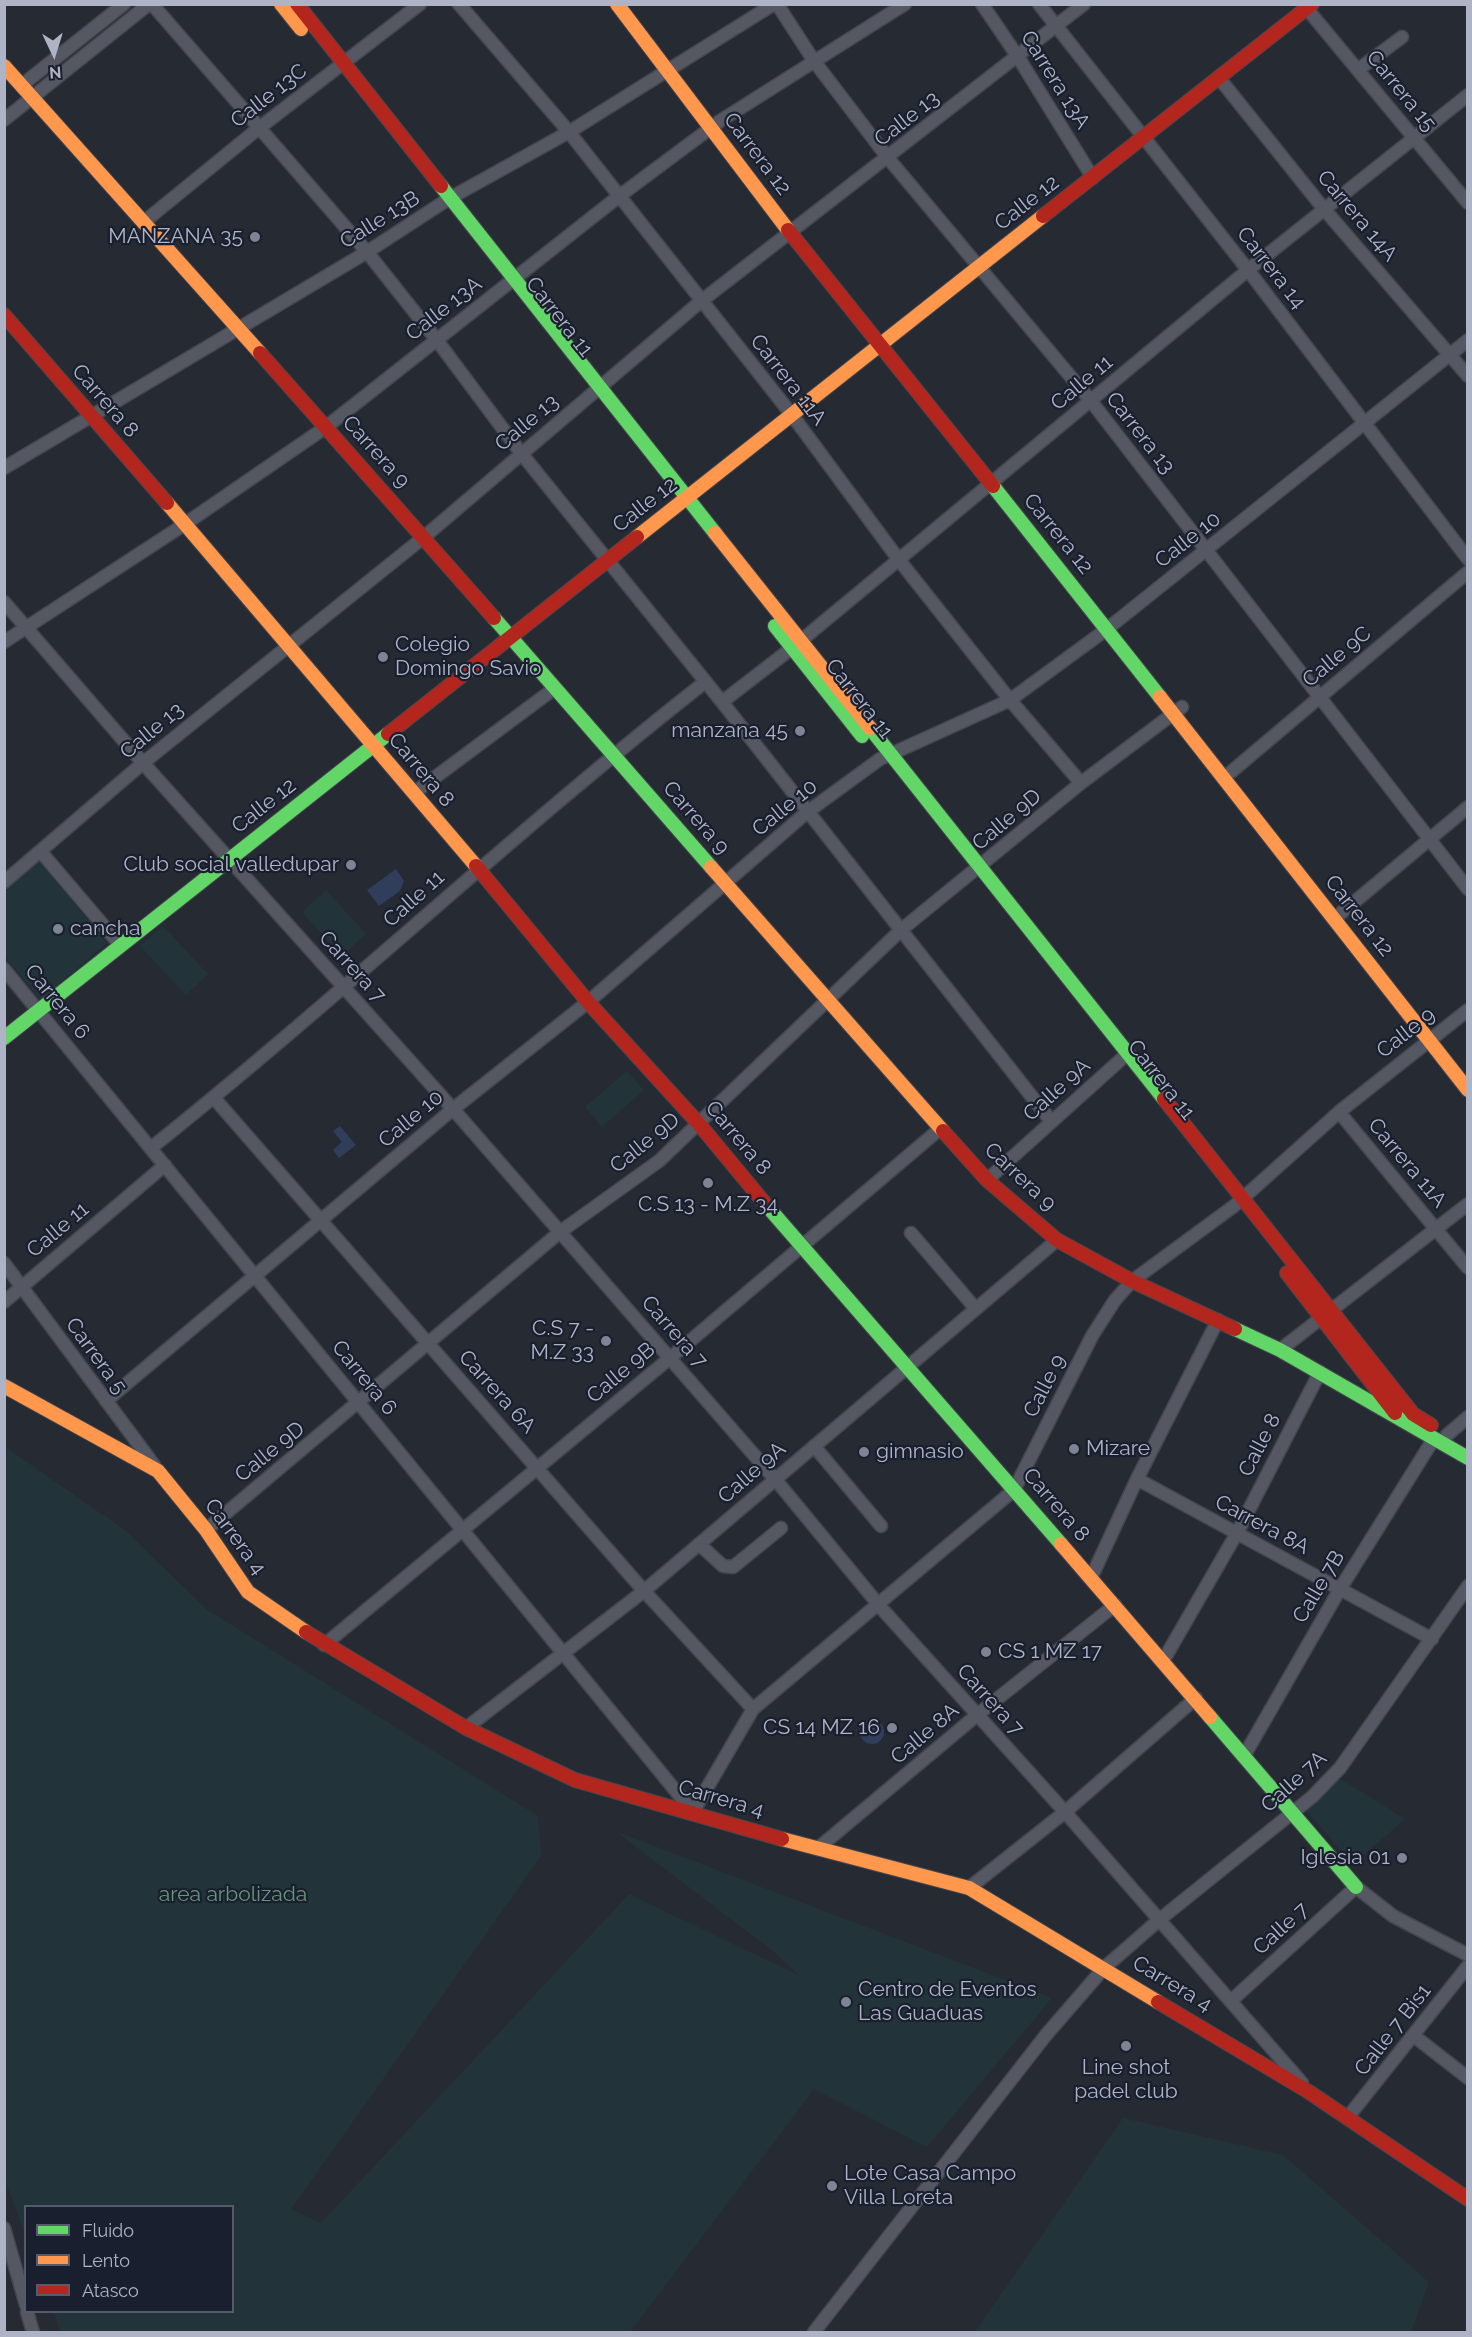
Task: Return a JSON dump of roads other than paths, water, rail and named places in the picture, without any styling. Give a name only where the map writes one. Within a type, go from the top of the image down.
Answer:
[{"type":"street","points":[[22,85],[124,4]]},
{"type":"street","points":[[4,120],[150,4],[367,252],[436,339],[521,453],[722,702],[806,813],[1051,1121]]},
{"type":"street","name":"Carrera 11","points":[[281,4],[338,66],[511,282],[1328,1314],[1407,1418]]},
{"type":"street","name":"Carrera 11","points":[[297,4],[338,66]]},
{"type":"street","name":"Calle 13C","points":[[145,221],[259,128],[420,4]]},
{"type":"street","name":"Carrera 11A","points":[[459,4],[568,132],[700,302],[792,415],[899,560],[1010,700],[1081,783]]},
{"type":"street","name":"Carrera 12","points":[[617,4],[672,68],[995,482],[1111,625],[1339,915],[1433,1036],[1467,1090]]},
{"type":"street","name":"Carrera 12","points":[[631,4],[672,68]]},
{"type":"street","name":"Calle 13B","points":[[4,468],[367,252],[446,201],[568,132],[776,4]]},
{"type":"street","name":"Carrera 13","points":[[776,4],[814,61],[888,158],[978,269],[1091,401],[1467,889]]},
{"type":"street","name":"Calle 13A","points":[[4,642],[185,524],[326,427],[618,197],[716,125],[904,4]]},
{"type":"street","name":"Carrera 13A","points":[[982,4],[1018,57],[1093,178]]},
{"type":"street","name":"Carrera 14","points":[[1039,4],[1145,136],[1467,559]]},
{"type":"street","name":"Calle 13","points":[[4,882],[143,763],[424,537],[700,302],[1084,4]]},
{"type":"street","name":"Carrera 15","points":[[1307,6],[1467,203]]},
{"type":"street","name":"Calle 12","points":[[4,1038],[1093,178],[1307,6]]},
{"type":"street","points":[[1359,69],[1402,37]]},
{"type":"street","name":"Carrera 9","points":[[4,66],[145,221],[424,537],[826,1000],[987,1180],[1057,1240],[1132,1281],[1280,1350],[1407,1418],[1467,1445]]},
{"type":"street","name":"Carrera 14A","points":[[1219,78],[1324,209],[1467,376]]},
{"type":"street","name":"Calle 11","points":[[722,702],[797,644],[995,482],[1248,270],[1467,95]]},
{"type":"street","name":"Carrera 8","points":[[4,315],[478,868],[588,1002],[699,1124],[801,1246],[1196,1698],[1290,1813],[1356,1887],[1392,1916],[1467,1954]]},
{"type":"street","name":"Calle 10","points":[[105,1401],[453,1109],[588,1002],[806,813],[887,757],[1010,700],[1111,625],[1467,340]]},
{"type":"street","name":"Calle 9C","points":[[1231,772],[1467,572]]},
{"type":"street","name":"Carrera 7","points":[[4,602],[27,625],[143,763],[453,1109],[775,1479],[880,1604],[1232,2000],[1309,2091]]},
{"type":"street","name":"Calle 11","points":[[151,1148],[344,988],[478,868],[613,754],[705,682]]},
{"type":"street","points":[[414,793],[555,688]]},
{"type":"street","name":"Carrera 12","points":[[1178,710],[1231,772],[1339,915]]},
{"type":"street","name":"Calle 9D","points":[[206,1530],[560,1232],[659,1161],[901,930],[1081,783],[1178,710]]},
{"type":"street","points":[[1339,915],[1467,807]]},
{"type":"street","points":[[40,852],[121,946]]},
{"type":"street","name":"Carrera 6","points":[[4,969],[693,1812]]},
{"type":"street","name":"Calle 9","points":[[693,1812],[753,1709],[1014,1490],[1092,1336],[1115,1300],[1132,1281],[1238,1202],[1339,1112],[1467,1010]]},
{"type":"street","name":"Carrera 12","points":[[1433,1036],[1467,1071]]},
{"type":"street","name":"Calle 9A","points":[[987,1180],[1123,1057]]},
{"type":"street","name":"Carrera 6A","points":[[214,1098],[644,1591],[753,1709]]},
{"type":"street","name":"Carrera 11A","points":[[1339,1112],[1467,1268]]},
{"type":"street","name":"Calle 9B","points":[[324,1645],[670,1358],[940,1128]]},
{"type":"street","name":"Calle 11","points":[[4,1302],[165,1165]]},
{"type":"street","points":[[1280,1350],[1467,1204]]},
{"type":"street","points":[[911,1233],[976,1309]]},
{"type":"street","name":"Calle 9A","points":[[466,1728],[564,1655],[644,1591],[1057,1240]]},
{"type":"street","name":"Carrera 5","points":[[4,1263],[158,1471]]},
{"type":"street","points":[[1091,1578],[1137,1479],[1218,1320]]},
{"type":"street","name":"Calle 8","points":[[1163,1661],[1237,1533],[1320,1372]]},
{"type":"street","name":"Carrera 4","points":[[4,1386],[158,1471],[206,1530],[248,1592],[324,1645],[466,1728],[575,1780],[817,1849],[969,1888],[1309,2091],[1467,2199]]},
{"type":"street","points":[[1447,1435],[1467,1417]]},
{"type":"street","name":"Carrera 9","points":[[1407,1418],[1432,1440],[1467,1458]]},
{"type":"street","name":"Calle 7B","points":[[1244,1756],[1340,1589],[1432,1440]]},
{"type":"street","points":[[813,1446],[881,1526]]},
{"type":"street","name":"Carrera 8A","points":[[1137,1479],[1432,1639]]},
{"type":"street","points":[[699,1544],[723,1566],[733,1566],[781,1528]]},
{"type":"street","name":"Calle 7A","points":[[814,2332],[1046,2035],[1104,1968],[1159,1920],[1312,1797],[1340,1768],[1467,1586]]},
{"type":"street","name":"Calle 8A","points":[[817,1849],[977,1715],[1115,1605]]},
{"type":"street","points":[[969,1888],[1065,1812],[1196,1698]]},
{"type":"street","name":"Calle 7","points":[[1232,2000],[1356,1887]]},
{"type":"street","name":"Calle 7 Bis1","points":[[1348,2117],[1467,1966]]},
{"type":"street","points":[[1414,2036],[1467,2078]]},
{"type":"street","points":[[4,2228],[24,2298]]},
{"type":"street","points":[[27,2313],[33,2332]]},
{"type":"water","points":[[396,869],[404,881],[400,891],[379,906],[367,890]]},
{"type":"water","points":[[340,1126],[356,1145],[339,1158],[333,1150],[342,1142],[333,1131]]},
{"type":"water","points":[[872,1720],[881,1723],[884,1732],[881,1741],[872,1744],[863,1741],[860,1732],[863,1723]]},
{"type":"place","name":"MANZANA 35","points":[[255,237]]},
{"type":"place","name":"Colegio Domingo Savio","points":[[383,657]]},
{"type":"place","name":"manzana 45","points":[[800,731]]},
{"type":"place","name":"Club social valledupar","points":[[351,865]]},
{"type":"place","name":"cancha","points":[[58,929]]},
{"type":"place","name":"C.S 13 - M.Z 34","points":[[708,1183]]},
{"type":"place","name":"C.S 7 - M.Z 33","points":[[606,1341]]},
{"type":"place","name":"Mizare","points":[[1074,1449]]},
{"type":"place","name":"gimnasio","points":[[864,1452]]},
{"type":"place","name":"CS 1 MZ 17","points":[[986,1652]]},
{"type":"place","name":"CS 14 MZ 16","points":[[892,1728]]},
{"type":"place","name":"Iglesia 01","points":[[1402,1858]]},
{"type":"place","name":"Centro de Eventos Las Guaduas","points":[[846,2002]]},
{"type":"place","name":"Line shot padel club","points":[[1126,2046]]},
{"type":"place","name":"Lote Casa Campo Villa Loreta","points":[[832,2186]]},
{"type":"park label","name":"area arbolizada","points":[[233,1895]]}]
